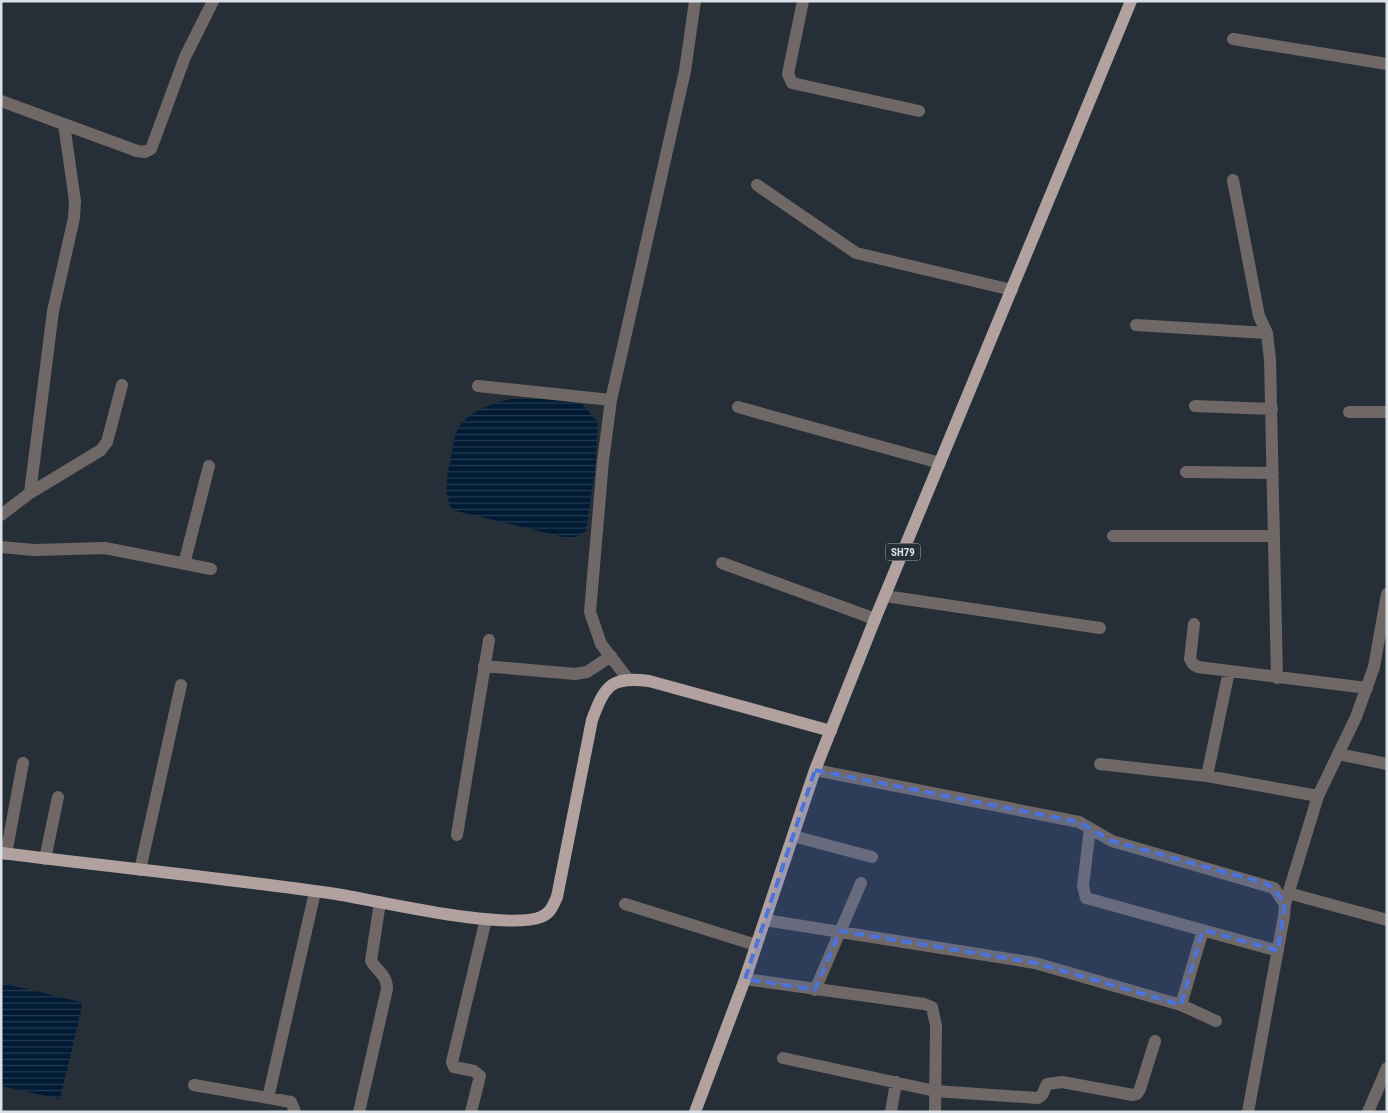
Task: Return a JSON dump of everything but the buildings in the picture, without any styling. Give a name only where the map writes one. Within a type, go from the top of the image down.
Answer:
[{"type":"main road","name":"SH79","points":[[696,1112],[765,920],[815,770],[875,619],[1131,1]]},
{"type":"main road","points":[[4,854],[315,892],[486,919],[512,920],[541,917],[551,911],[557,897],[592,720],[601,698],[612,684],[628,678],[649,681],[831,731]]},
{"type":"street","points":[[1,102],[137,151],[145,152],[151,149],[185,57],[213,1]]},
{"type":"street","points":[[628,678],[601,644],[590,612],[603,461],[611,400],[683,80],[695,1]]},
{"type":"street","points":[[804,1],[788,74],[792,83],[919,111]]},
{"type":"street","points":[[1233,39],[1387,64]]},
{"type":"street","points":[[30,493],[53,311],[74,218],[75,200],[64,124]]},
{"type":"street","points":[[1233,180],[1260,316],[1267,333],[1270,360],[1277,678]]},
{"type":"street","points":[[757,185],[856,253],[1012,290]]},
{"type":"street","points":[[1136,325],[1267,333]]},
{"type":"street","points":[[1,515],[30,493],[102,450],[107,442],[122,385]]},
{"type":"street","points":[[478,386],[611,400]]},
{"type":"street","points":[[1195,406],[1272,409]]},
{"type":"street","points":[[738,407],[940,463]]},
{"type":"street","points":[[1349,412],[1387,412]]},
{"type":"street","points":[[184,564],[209,466]]},
{"type":"street","points":[[1186,472],[1273,473]]},
{"type":"street","points":[[1113,536],[1274,536]]},
{"type":"street","points":[[1,547],[34,550],[105,548],[212,569]]},
{"type":"street","points":[[722,563],[875,619]]},
{"type":"street","points":[[885,596],[1100,628]]},
{"type":"street","points":[[1248,1112],[1287,899],[1318,796],[1356,717],[1374,667],[1386,598]]},
{"type":"street","points":[[1194,624],[1190,659],[1193,664],[1277,678],[1367,688]]},
{"type":"street","points":[[457,835],[488,640]]},
{"type":"street","points":[[484,666],[575,674],[587,672],[611,656]]},
{"type":"street","points":[[1207,776],[1229,671]]},
{"type":"street","points":[[140,870],[181,684]]},
{"type":"street","points":[[1338,754],[1387,764]]},
{"type":"street","points":[[4,854],[23,763]]},
{"type":"street","points":[[1100,764],[1207,776],[1318,796]]},
{"type":"street","points":[[815,770],[1065,818],[1090,828],[1100,836],[1112,841],[1265,883],[1287,899],[1387,920]]},
{"type":"street","points":[[45,859],[58,797]]},
{"type":"street","points":[[1090,828],[1083,886],[1086,898],[1278,951]]},
{"type":"street","points":[[793,836],[872,857]]},
{"type":"street","points":[[815,990],[861,883]]},
{"type":"street","points":[[268,1098],[315,892]]},
{"type":"street","points":[[358,1112],[387,989],[387,981],[384,975],[371,961],[380,902]]},
{"type":"street","points":[[626,904],[756,945]]},
{"type":"street","points":[[471,1112],[480,1076],[474,1071],[454,1067],[452,1062],[486,919]]},
{"type":"street","points":[[765,920],[1035,963],[1181,1004],[1216,1021]]},
{"type":"street","points":[[1181,1004],[1203,930]]},
{"type":"street","points":[[744,979],[924,1004],[932,1008],[936,1026],[935,1112]]},
{"type":"street","points":[[783,1058],[935,1091],[1038,1098],[1042,1095],[1047,1084],[1062,1082],[1133,1095],[1137,1094],[1140,1089],[1155,1041]]},
{"type":"street","points":[[1368,1112],[1387,1068]]},
{"type":"street","points":[[891,1112],[896,1082]]},
{"type":"street","points":[[194,1085],[291,1102],[295,1112]]},
{"type":"highlighted area","points":[[815,770],[1079,822],[1112,841],[1265,883],[1274,888],[1285,904],[1278,951],[1203,930],[1181,1005],[1035,963],[840,931],[815,990],[745,979]]},
{"type":"water","points":[[511,399],[554,399],[582,404],[598,422],[595,470],[586,531],[576,537],[563,537],[452,510],[447,492],[447,480],[457,431],[466,419],[480,409]]},
{"type":"water","points":[[1,983],[81,1002],[82,1007],[60,1099],[1,1086]]}]
